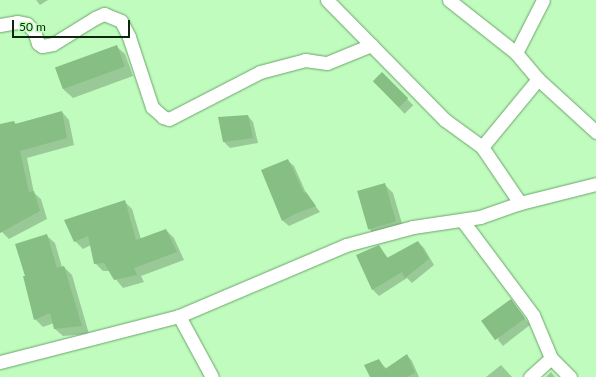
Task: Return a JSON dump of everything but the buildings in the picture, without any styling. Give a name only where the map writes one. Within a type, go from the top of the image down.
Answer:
[{"type":"street","points":[[327,0],[444,120],[482,147],[520,203]]},
{"type":"street","points":[[449,0],[516,53],[538,79],[596,132]]},
{"type":"street","points":[[516,53],[543,0]]},
{"type":"street","points":[[0,26],[17,22],[26,24],[34,31],[38,44],[42,46],[53,44],[104,14],[117,18],[121,21],[129,37],[152,107],[163,117],[169,119],[260,72],[304,60],[327,63],[371,46]]},
{"type":"street","points":[[482,147],[538,79]]},
{"type":"street","points":[[0,362],[179,316],[346,246],[413,227],[480,217],[520,203],[596,184]]},
{"type":"street","points":[[462,220],[533,315],[551,358],[570,377]]},
{"type":"street","points":[[179,316],[212,377]]},
{"type":"street","points":[[530,377],[551,358]]}]
